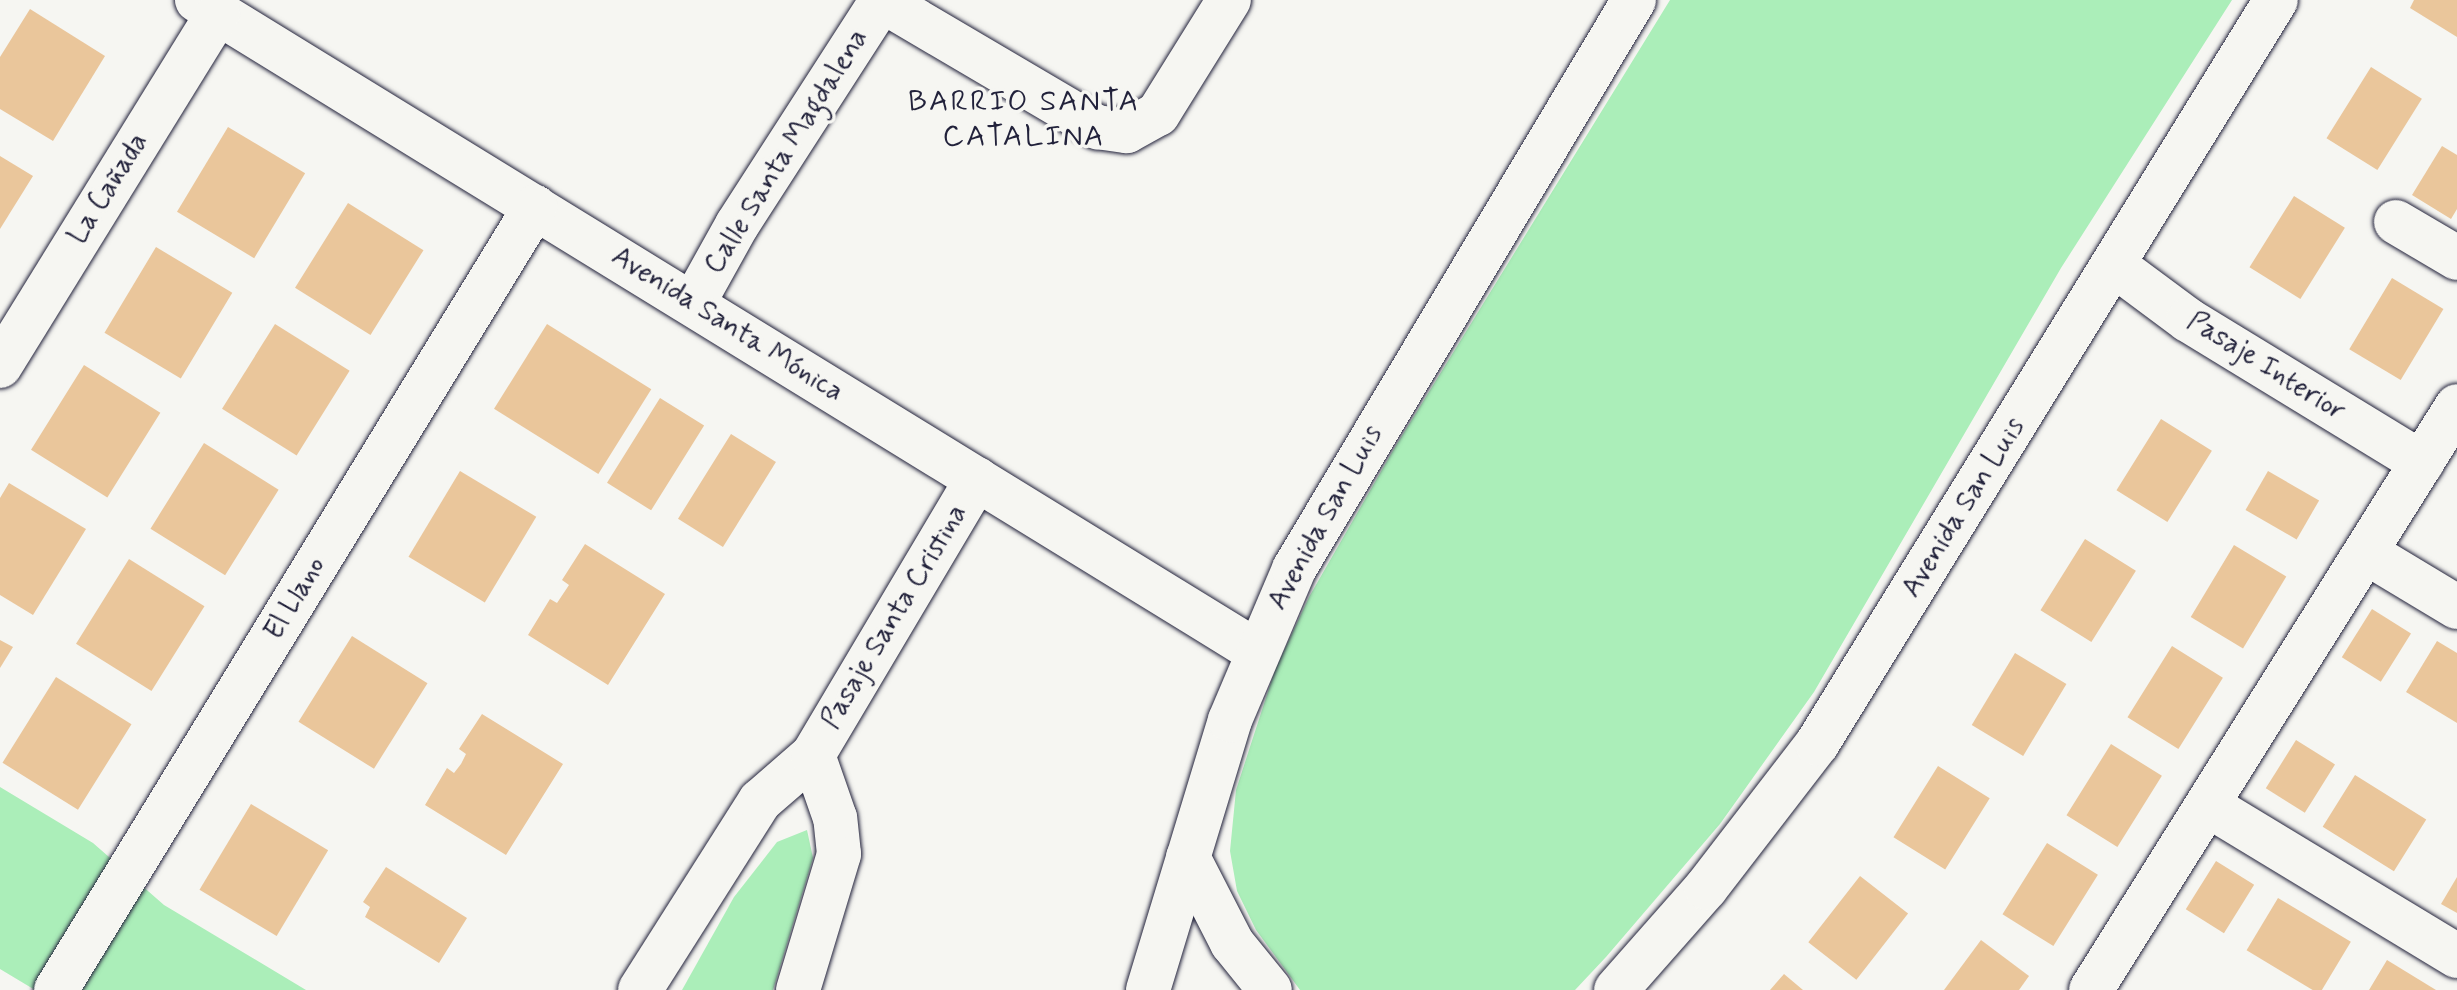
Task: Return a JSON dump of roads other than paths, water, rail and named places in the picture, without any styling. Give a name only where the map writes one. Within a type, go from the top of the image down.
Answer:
[{"type":"street","points":[[881,0],[1097,127],[1127,131],[1158,114],[1229,0]]},
{"type":"street","name":"Calle Santa Magdalena","points":[[693,304],[737,225],[881,0]]},
{"type":"street","name":"Avenida San Luis","points":[[1148,990],[1256,651],[1346,476],[1634,0]]},
{"type":"street","name":"Avenida San Luis","points":[[1616,990],[1706,888],[1817,744],[2276,0]]},
{"type":"street","name":"Avenida Santa Mónica","points":[[208,6],[1256,651]]},
{"type":"street","name":"La Cañada","points":[[0,366],[208,6]]},
{"type":"street","name":"El Llano","points":[[56,990],[535,207]]},
{"type":"street","points":[[2396,222],[2457,258]]},
{"type":"street","name":"Pasaje Interior","points":[[2114,265],[2188,320],[2422,463]]},
{"type":"street","points":[[2091,990],[2211,807],[2457,406]]},
{"type":"street","name":"Pasaje Santa Cristina","points":[[640,990],[760,801],[813,755],[977,479]]},
{"type":"street","points":[[2367,553],[2457,607]]},
{"type":"street","name":"Pasaje Santa Cristina","points":[[798,990],[839,854],[835,818],[813,755]]},
{"type":"street","points":[[2211,807],[2457,956]]},
{"type":"street","points":[[1188,857],[1232,943],[1270,990]]},
{"type":"district","name":"BARRIO SANTA CATALINA","points":[[1024,119]]}]
